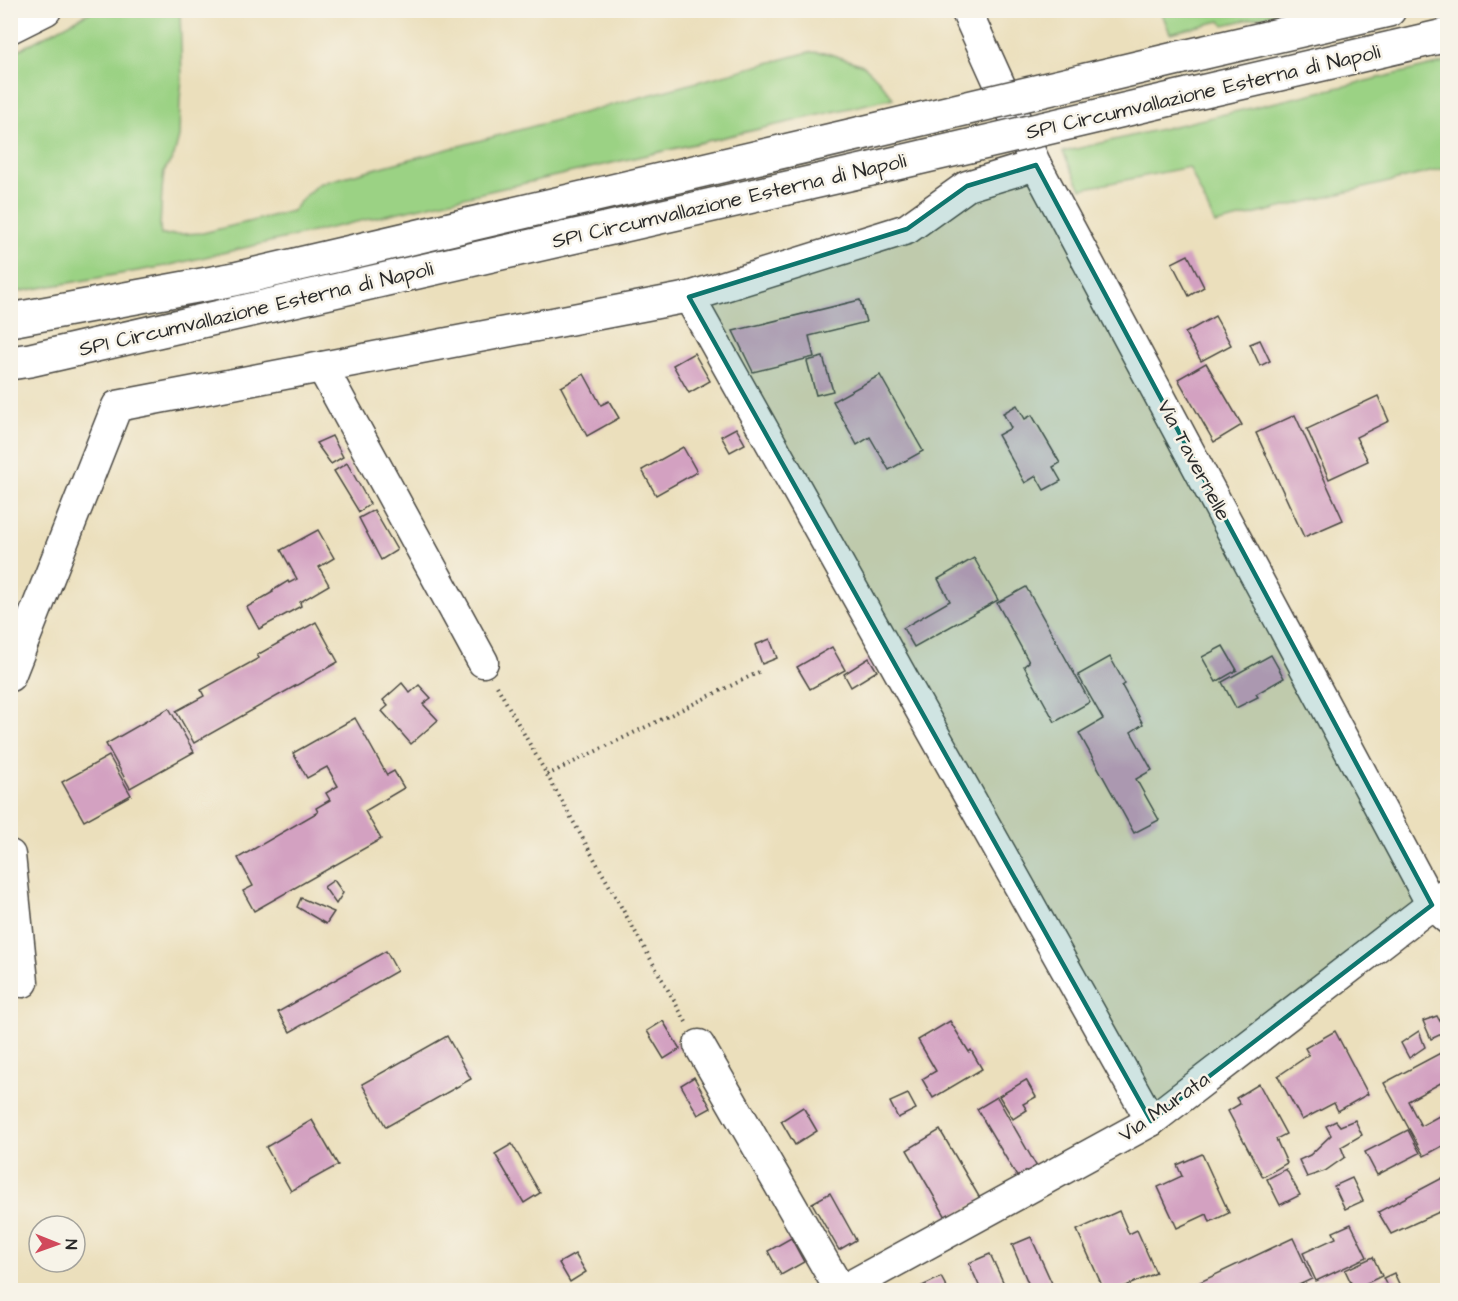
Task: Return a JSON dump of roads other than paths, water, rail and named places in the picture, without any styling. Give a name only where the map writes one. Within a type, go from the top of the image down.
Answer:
[{"type":"highway","name":"SP1 Circumvallazione Esterna di Napoli","points":[[10,320],[236,279],[1389,10]]},
{"type":"highway","name":"SP1 Circumvallazione Esterna di Napoli","points":[[17,364],[1448,35]]},
{"type":"street","points":[[10,28],[46,10]]},
{"type":"street","name":"Via Tavernelle","points":[[966,10],[1036,165],[1442,905]]},
{"type":"street","points":[[10,676],[117,406],[688,297],[907,229],[967,186],[1036,165]]},
{"type":"street","points":[[688,297],[1151,1121]]},
{"type":"street","points":[[322,367],[483,662]]},
{"type":"street","points":[[10,855],[23,982]]},
{"type":"street","name":"Via Murata","points":[[841,1290],[1151,1121],[1442,905]]},
{"type":"street","points":[[699,1045],[841,1290]]}]
